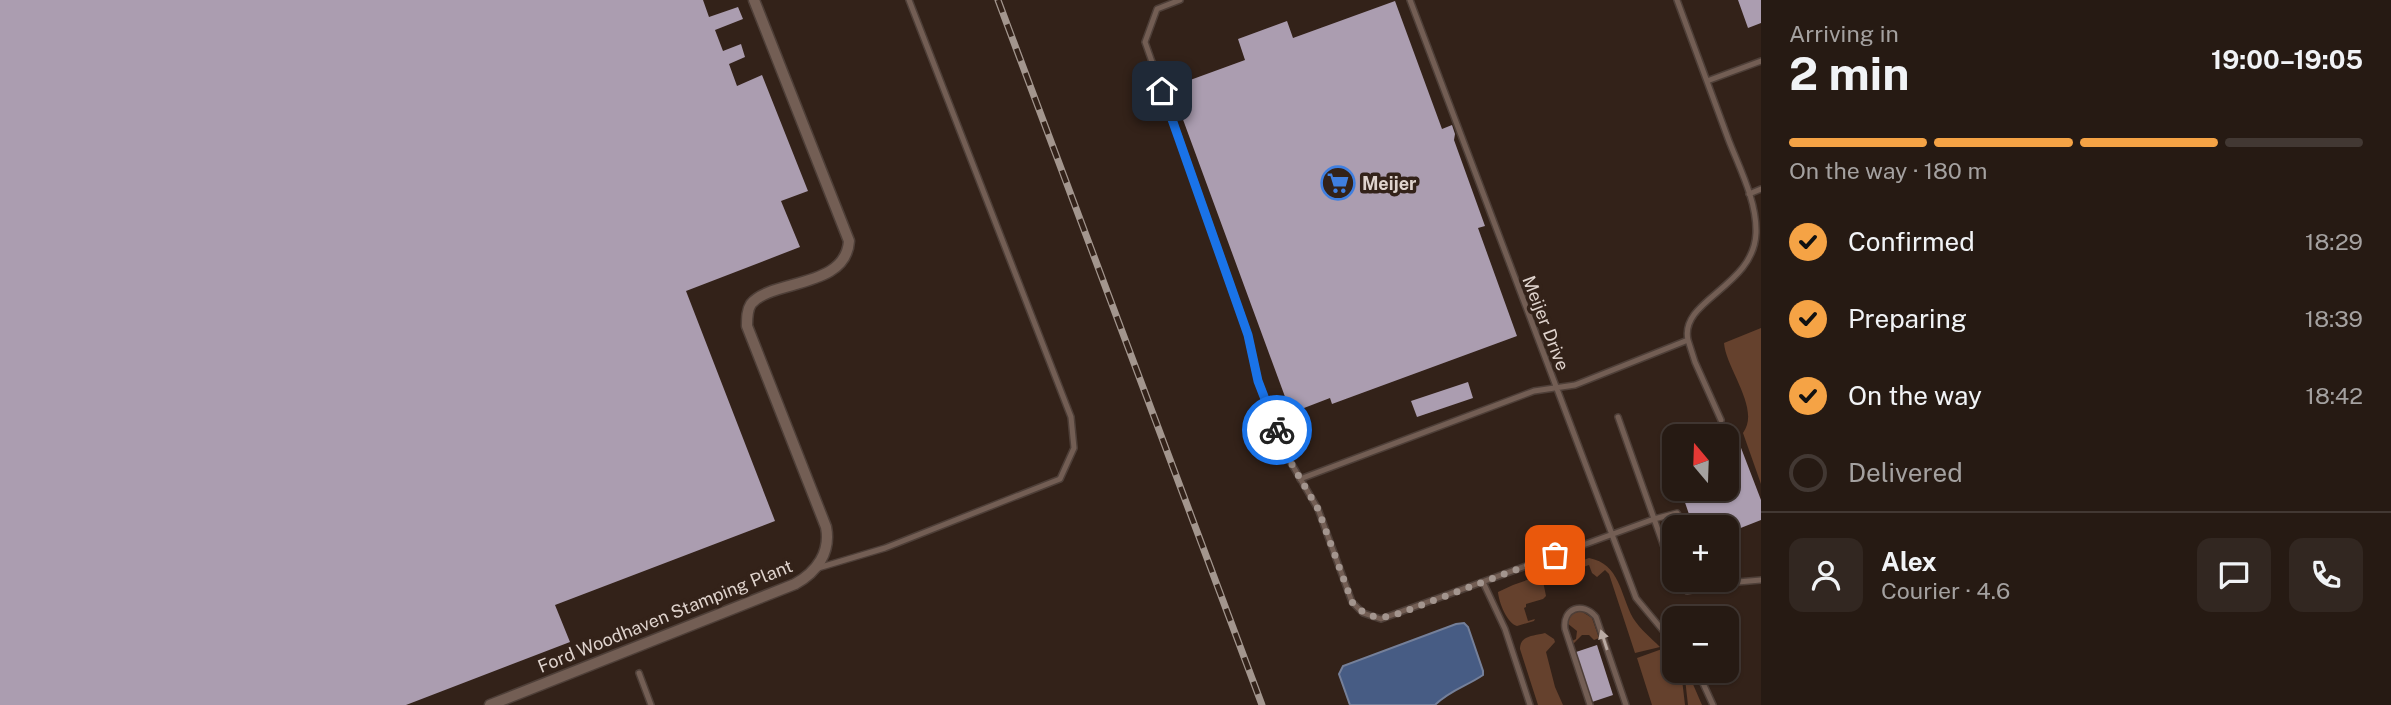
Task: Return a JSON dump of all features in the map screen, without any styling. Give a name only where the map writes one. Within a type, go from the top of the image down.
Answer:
[{"type":"street","name":"Ford Woodhaven Stamping Plant","points":[[490,705],[795,584],[815,569],[827,550],[829,541],[826,527],[747,326],[747,317],[752,304],[763,296],[818,278],[832,269],[843,259],[849,241],[754,0]]},
{"type":"lane","points":[[815,569],[885,548],[1060,479],[1074,448],[1072,417],[909,0]]},
{"type":"lane","points":[[1180,0],[1157,9],[1145,42],[1248,335],[1258,381],[1287,456],[1318,509],[1352,602],[1363,613],[1381,619],[1387,618],[1662,517]]},
{"type":"lane","name":"Meijer Drive","points":[[1410,0],[1636,598],[1662,629]]},
{"type":"lane","points":[[1677,0],[1749,194],[1756,233],[1745,266],[1697,310],[1688,322],[1688,340],[1695,362],[1721,420]]},
{"type":"lane","points":[[1707,82],[1761,61]]},
{"type":"lane","points":[[1749,194],[1761,190]]},
{"type":"lane","points":[[1300,479],[1534,391],[1575,385],[1688,340]]},
{"type":"lane","points":[[1618,417],[1662,541]]},
{"type":"lane","points":[[1739,582],[1761,580]]},
{"type":"lane","points":[[1483,582],[1505,629],[1530,705]]},
{"type":"lane","points":[[1590,705],[1565,629],[1567,614],[1575,608],[1590,611],[1596,617],[1626,705]]},
{"type":"lane","points":[[639,673],[651,705]]},
{"type":"lane","points":[[1703,683],[1713,705]]},
{"type":"shaded area","points":[[1761,328],[1761,484],[1743,433],[1748,412],[1724,343]]},
{"type":"shaded area","points":[[1589,558],[1599,561],[1613,573],[1633,618],[1660,647],[1635,653],[1609,574],[1605,570],[1597,577],[1589,565],[1543,581],[1546,596],[1526,604],[1524,608],[1528,621],[1535,619],[1534,621],[1517,626],[1510,621],[1498,592]]},
{"type":"shaded area","points":[[1581,611],[1592,618],[1599,638],[1594,640],[1589,635],[1582,635],[1573,644],[1577,631],[1567,623],[1572,614]]},
{"type":"shaded area","points":[[1545,633],[1555,642],[1546,652],[1555,687],[1563,705],[1538,705],[1520,649],[1525,639]]},
{"type":"shaded area","points":[[1662,649],[1662,683],[1682,683],[1685,705],[1652,705],[1637,658]]},
{"type":"shaded area","points":[[1685,683],[1692,683],[1702,705],[1688,705]]},
{"type":"water","points":[[1464,623],[1468,627],[1483,675],[1435,705],[1350,705],[1339,674],[1343,666]]},
{"type":"building","points":[[0,0],[703,0],[709,17],[738,7],[743,19],[715,30],[723,51],[741,44],[745,57],[729,64],[737,86],[762,75],[808,191],[781,201],[800,247],[686,291],[775,521],[555,605],[570,642],[406,705],[0,705]]},
{"type":"building","points":[[1738,0],[1761,0],[1761,23],[1748,28]]},
{"type":"building","name":"Meijer","points":[[1395,1],[1442,129],[1452,125],[1454,140],[1485,226],[1478,228],[1517,336],[1332,404],[1330,398],[1291,413],[1171,87],[1245,60],[1238,39],[1287,21],[1293,38]]},
{"type":"building","points":[[1468,382],[1473,398],[1417,417],[1411,401]]},
{"type":"building","points":[[1740,445],[1761,500],[1761,520],[1739,529],[1739,515],[1689,515],[1684,501],[1740,500]]},
{"type":"building","points":[[1597,645],[1613,695],[1592,702],[1576,652]]},
{"type":"railway","points":[[998,0],[1262,705]]},
{"type":"way so far","points":[[1277,430],[1287,456],[1318,509],[1352,602],[1363,613],[1381,619],[1395,615],[1555,555]]},
{"type":"place","name":"Meijer","points":[[1338,183]]},
{"type":"route","points":[[1162,91],[1248,335],[1258,381],[1277,430]]}]
